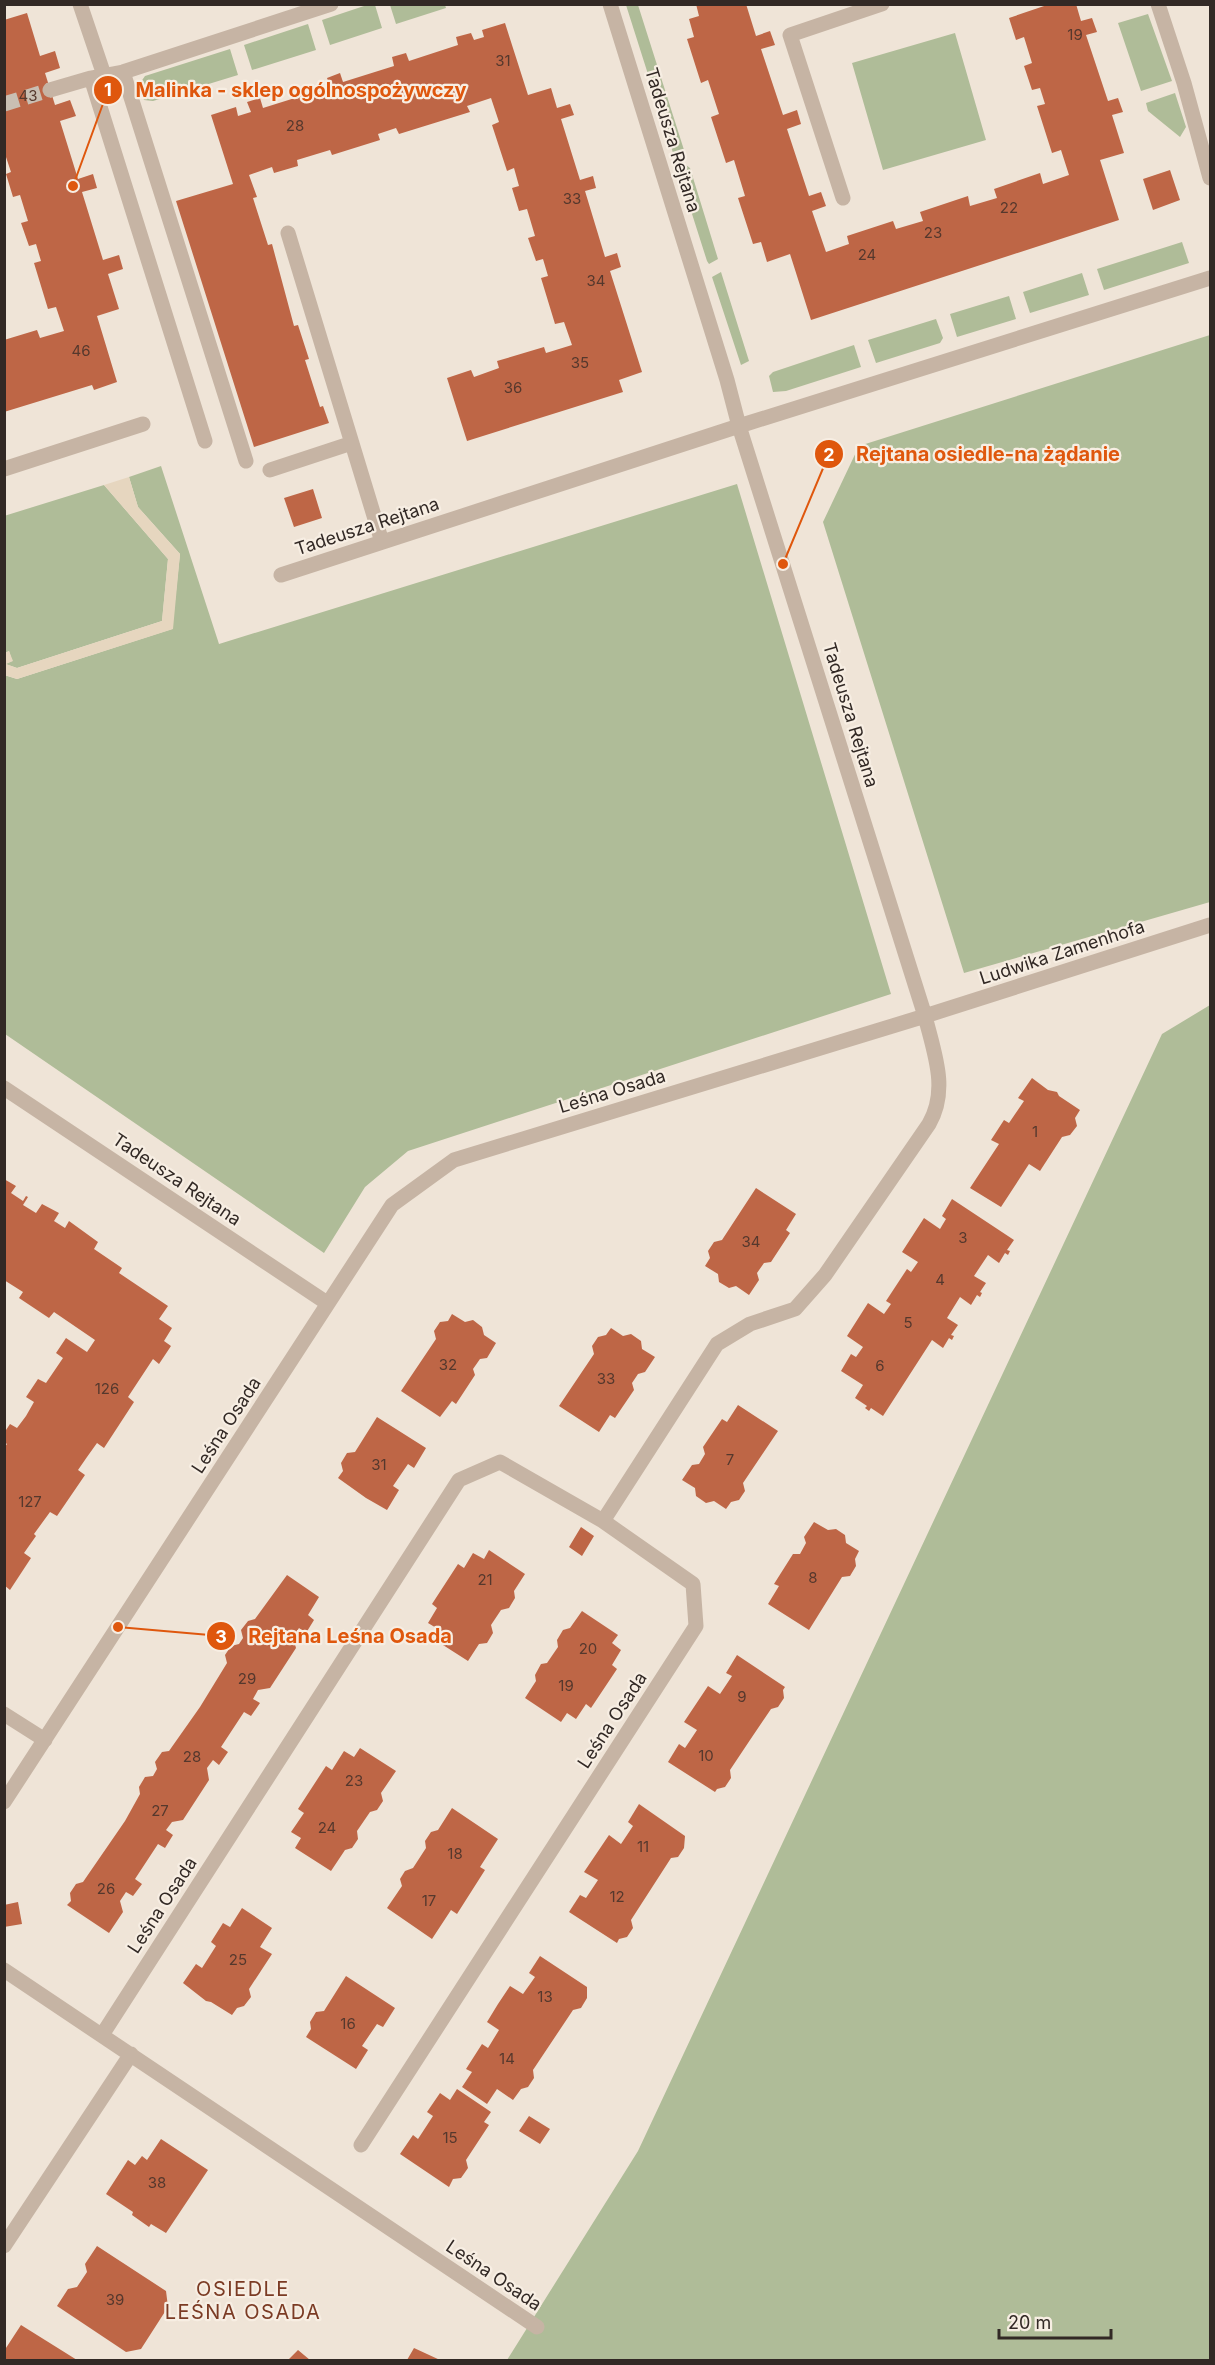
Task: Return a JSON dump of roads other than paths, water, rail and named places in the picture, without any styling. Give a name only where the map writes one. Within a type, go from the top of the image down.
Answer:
[{"type":"street","points":[[80,4],[97,77],[205,441]]},
{"type":"street","points":[[50,90],[123,72],[331,4]]},
{"type":"street","name":"Tadeusza Rejtana","points":[[610,4],[727,380],[739,426],[925,1016]]},
{"type":"street","points":[[843,198],[790,35],[882,4]]},
{"type":"street","points":[[1158,4],[1184,83],[1210,178]]},
{"type":"street","points":[[123,72],[246,461]]},
{"type":"street","points":[[288,233],[382,542]]},
{"type":"street","points":[[739,426],[1210,278]]},
{"type":"street","points":[[4,469],[143,424]]},
{"type":"street","name":"Tadeusza Rejtana","points":[[280,575],[739,426]]},
{"type":"street","points":[[270,470],[352,443]]},
{"type":"street","name":"Ludwika Zamenhofa","points":[[925,1016],[1210,925]]},
{"type":"street","points":[[603,1521],[717,1344],[750,1324],[795,1309],[825,1275],[928,1124],[937,1108],[940,1079],[925,1016]]},
{"type":"street","name":"Leśna Osada","points":[[4,1802],[392,1205],[454,1160],[925,1016]]},
{"type":"street","name":"Tadeusza Rejtana","points":[[4,1088],[327,1303]]},
{"type":"street","name":"Leśna Osada","points":[[102,2035],[459,1480],[500,1462],[603,1521],[693,1584],[696,1626],[362,2145]]},
{"type":"street","points":[[4,1714],[45,1740]]},
{"type":"street","name":"Leśna Osada","points":[[4,1970],[537,2327]]},
{"type":"street","points":[[4,2246],[131,2054]]},
{"type":"tunnel","points":[[4,104],[50,90]]},
{"type":"place","name":"Malinka - sklep ogólnospożywczy","points":[[73,186]]},
{"type":"place","name":"Rejtana osiedle-na żądanie","points":[[783,564]]},
{"type":"place","name":"Rejtana Leśna Osada","points":[[118,1627]]},
{"type":"district","name":"OSIEDLE LEŚNA OSADA","points":[[243,2300]]}]
